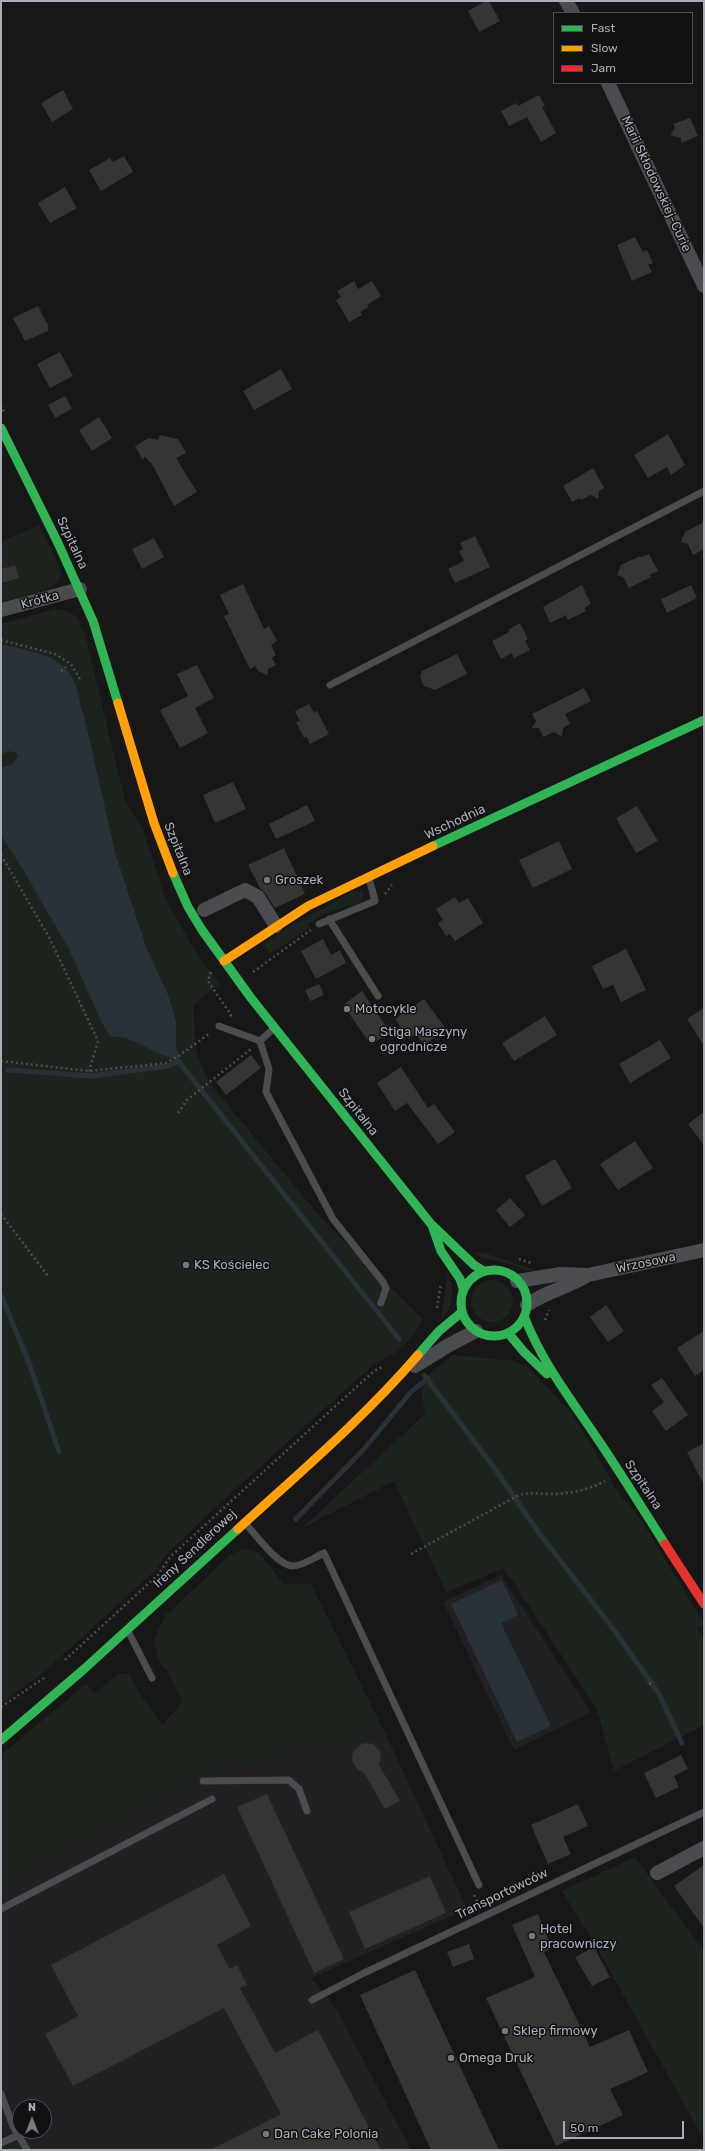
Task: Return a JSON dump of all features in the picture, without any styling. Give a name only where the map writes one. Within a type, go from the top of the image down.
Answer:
[{"type":"main road","name":"Szpitalna","points":[[1,428],[80,589],[93,621],[137,773],[162,847],[188,907],[224,962],[274,1028],[431,1224],[474,1266],[482,1270]]},
{"type":"main road","name":"Wschodnia","points":[[224,962],[308,906],[368,876],[704,720]]},
{"type":"main road","name":"Szpitalna","points":[[431,1224],[441,1251],[460,1279],[463,1288]]},
{"type":"main road","points":[[482,1270],[501,1270],[517,1281],[525,1290],[526,1311],[519,1324],[509,1334],[492,1337],[476,1332],[467,1324],[460,1303],[463,1288],[473,1276],[482,1270]]},
{"type":"main road","name":"Szpitalna","points":[[526,1311],[531,1334],[558,1383],[580,1412],[704,1604]]},
{"type":"main road","name":"Ireny Sendlerowej","points":[[1,1740],[83,1670],[313,1460],[402,1373],[439,1332],[462,1312]]},
{"type":"main road","name":"Szpitalna","points":[[509,1334],[533,1362],[558,1383]]},
{"type":"street","points":[[566,1],[572,12]]},
{"type":"street","name":"Marii Skłodowskiej-Curie","points":[[608,84],[704,286]]},
{"type":"street","name":"Krótka","points":[[1,610],[80,589]]},
{"type":"street","points":[[204,910],[245,890],[258,897],[276,926]]},
{"type":"street","name":"Wrzosowa","points":[[517,1281],[561,1274],[588,1275],[704,1250]]},
{"type":"street","name":"Wrzosowa","points":[[526,1311],[543,1294],[575,1284],[588,1275]]},
{"type":"street","points":[[402,1373],[449,1345],[476,1332]]},
{"type":"street","points":[[657,1873],[704,1848]]},
{"type":"lane","points":[[330,685],[704,491]]},
{"type":"lane","points":[[318,924],[375,901],[368,876]]},
{"type":"lane","points":[[329,919],[378,996]]},
{"type":"lane","points":[[219,1026],[260,1041]]},
{"type":"lane","points":[[260,1041],[274,1028]]},
{"type":"lane","points":[[260,1041],[269,1069],[266,1092],[333,1219],[383,1282],[386,1288],[381,1303]]},
{"type":"lane","points":[[244,1522],[278,1560],[286,1565],[296,1566],[324,1553],[479,1885]]},
{"type":"lane","points":[[127,1629],[152,1678]]},
{"type":"lane","points":[[204,1781],[289,1780],[299,1790],[307,1812]]},
{"type":"lane","points":[[1,1910],[212,1799]]},
{"type":"lane","name":"Transportowców","points":[[312,2000],[364,1973],[704,1812]]},
{"type":"lane","points":[[1,2094],[12,2123]]},
{"type":"lane","points":[[1,2143],[12,2138]]},
{"type":"lane","points":[[22,2139],[27,2150]]},
{"type":"path","points":[[1,640],[55,654],[71,664],[80,679]]},
{"type":"path","points":[[61,671],[66,667]]},
{"type":"path","points":[[1,855],[49,936],[98,1041],[89,1071]]},
{"type":"path","points":[[254,971],[311,930]]},
{"type":"path","points":[[1,1061],[89,1071],[172,1061],[219,1026],[231,1015],[208,981]]},
{"type":"path","points":[[178,1113],[190,1098],[260,1041]]},
{"type":"path","points":[[1,1214],[48,1276]]},
{"type":"path","points":[[518,1259],[537,1264]]},
{"type":"path","points":[[436,1314],[442,1279]]},
{"type":"path","points":[[60,1665],[158,1575],[170,1557],[374,1372],[384,1366]]},
{"type":"path","points":[[411,1554],[519,1495],[529,1492],[550,1494],[577,1491],[593,1487],[620,1473]]},
{"type":"path","points":[[1,1707],[9,1700],[48,1675]]},
{"type":"path","points":[[649,1684],[654,1682]]},
{"type":"shaded area","points":[[40,525],[62,574],[53,587],[1,602],[1,541]]},
{"type":"shaded area","points":[[55,609],[74,615],[84,631],[125,801],[143,830],[165,898],[198,956],[220,984],[193,1005],[196,1051],[208,1081],[321,1218],[422,1319],[414,1334],[396,1352],[374,1364],[218,1505],[166,1555],[156,1570],[46,1670],[1,1704],[1,624]]},
{"type":"shaded area","points":[[1,644],[46,656],[56,661],[65,668],[72,677],[77,689],[116,856],[146,947],[169,997],[176,1022],[176,1046],[178,1054],[172,1059],[126,1038],[110,1036],[102,1023],[69,949],[1,835],[1,767],[13,764],[18,757],[16,753],[10,751],[1,754]]},
{"type":"shaded area","points":[[355,890],[362,892],[364,895],[361,902],[324,914],[308,924],[309,928],[271,954],[264,944],[287,928]]},
{"type":"shaded area","points":[[474,1253],[484,1253],[537,1271],[524,1270],[509,1263],[481,1257]]},
{"type":"shaded area","points":[[448,1272],[452,1286],[452,1298],[449,1309],[441,1320]]},
{"type":"shaded area","points":[[488,1280],[496,1280],[504,1283],[510,1289],[513,1301],[510,1313],[504,1319],[496,1322],[488,1322],[480,1319],[474,1313],[471,1305],[471,1297],[474,1289],[480,1283]]},
{"type":"shaded area","points":[[452,1355],[515,1361],[520,1364],[525,1364],[572,1414],[618,1493],[636,1513],[648,1531],[704,1624],[698,1629],[704,1641],[704,1725],[614,1771],[597,1709],[504,1568],[446,1592],[394,1481],[302,1528],[425,1414],[420,1382]]},
{"type":"shaded area","points":[[243,1549],[259,1553],[284,1584],[311,1584],[386,1735],[218,1770],[1,1887],[1,1755],[86,1684],[95,1693],[118,1674],[129,1673],[138,1691],[163,1725],[183,1701],[167,1670],[159,1662],[154,1640],[165,1616],[230,1555]]},
{"type":"shaded area","points":[[501,1575],[591,1712],[514,1750],[443,1602]]},
{"type":"shaded area","points":[[502,1580],[518,1615],[501,1623],[551,1726],[517,1742],[451,1604]]},
{"type":"shaded area","points":[[386,1735],[467,1909],[311,1978],[334,2005],[411,2150],[1,2150],[1,2145],[5,2141],[1,2132],[1,1887],[218,1770]]},
{"type":"shaded area","points":[[635,1857],[704,1951],[704,2135],[702,2136],[597,1948],[562,1891]]},
{"type":"building","points":[[486,1],[489,1],[500,21],[479,32],[468,11]]},
{"type":"building","points":[[63,90],[73,109],[52,122],[41,103]]},
{"type":"building","points":[[539,95],[545,106],[542,107],[556,133],[541,142],[527,117],[509,126],[501,111],[516,103],[518,106]]},
{"type":"building","points":[[690,118],[698,136],[681,143],[681,138],[670,135],[675,128],[673,124]]},
{"type":"building","points":[[124,156],[133,172],[101,191],[89,170],[110,158],[113,162]]},
{"type":"building","points":[[65,187],[77,208],[50,223],[38,203]]},
{"type":"building","points":[[635,237],[643,252],[647,250],[653,263],[648,265],[652,272],[632,281],[617,245]]},
{"type":"building","points":[[354,281],[358,289],[372,281],[381,296],[367,305],[369,307],[360,312],[362,315],[349,322],[336,300],[341,297],[337,291]]},
{"type":"building","points":[[38,306],[48,325],[48,331],[25,341],[13,318]]},
{"type":"building","points":[[60,352],[73,376],[50,388],[37,364]]},
{"type":"building","points":[[281,369],[292,389],[254,410],[243,391]]},
{"type":"building","points":[[65,396],[72,409],[55,418],[48,405]]},
{"type":"building","points":[[99,417],[112,438],[92,451],[79,430]]},
{"type":"building","points":[[668,434],[685,465],[671,475],[667,467],[648,478],[634,455]]},
{"type":"building","points":[[160,435],[178,439],[186,453],[176,458],[197,492],[174,506],[152,464],[145,457],[142,459],[135,446],[149,438],[158,440]]},
{"type":"building","points":[[593,468],[604,488],[599,491],[598,499],[591,495],[581,500],[580,498],[572,502],[563,486]]},
{"type":"building","points":[[704,522],[704,549],[693,555],[688,544],[681,542],[685,532]]},
{"type":"building","points":[[475,536],[490,567],[455,583],[448,569],[464,561],[459,551],[463,549],[460,543]]},
{"type":"building","points":[[154,538],[164,557],[142,569],[132,549]]},
{"type":"building","points":[[649,554],[658,571],[649,575],[651,577],[629,588],[623,577],[617,575],[621,565],[640,556]]},
{"type":"building","points":[[15,565],[19,578],[1,583],[1,569]]},
{"type":"building","points":[[243,584],[264,629],[269,626],[277,641],[271,645],[276,655],[272,658],[276,665],[268,669],[267,675],[258,671],[255,666],[250,669],[224,616],[229,614],[220,595]]},
{"type":"building","points":[[582,585],[591,604],[584,608],[586,611],[568,620],[566,615],[550,623],[543,607]]},
{"type":"building","points":[[691,585],[697,598],[667,613],[661,599]]},
{"type":"building","points":[[520,623],[528,639],[525,641],[530,650],[514,658],[512,653],[501,659],[492,641],[509,632],[508,630]]},
{"type":"building","points":[[457,654],[467,674],[435,690],[424,686],[420,677],[422,671]]},
{"type":"building","points":[[197,665],[214,698],[195,708],[208,733],[180,748],[160,710],[188,696],[177,674]]},
{"type":"building","points":[[584,688],[591,701],[565,714],[570,724],[563,728],[562,737],[554,732],[543,737],[539,728],[532,728],[536,721],[532,714]]},
{"type":"building","points":[[309,704],[314,713],[317,711],[329,734],[310,744],[307,737],[304,738],[296,722],[300,721],[295,711]]},
{"type":"building","points":[[233,782],[246,809],[215,823],[203,795]]},
{"type":"building","points":[[307,805],[315,821],[276,839],[269,824]]},
{"type":"building","points":[[637,806],[658,841],[636,853],[616,818]]},
{"type":"building","points":[[559,841],[572,869],[533,888],[519,860]]},
{"type":"building","points":[[284,848],[305,894],[275,908],[260,888],[248,865]]},
{"type":"building","points":[[455,897],[459,903],[468,898],[483,923],[455,941],[450,934],[446,936],[438,923],[443,920],[436,909]]},
{"type":"building","points":[[323,939],[331,955],[340,950],[346,963],[316,979],[301,951]]},
{"type":"building","points":[[626,949],[646,990],[621,1002],[613,985],[603,989],[592,966]]},
{"type":"building","points":[[319,984],[324,995],[310,1001],[305,990]]},
{"type":"building","points":[[362,991],[390,1032],[371,1045],[343,1005]]},
{"type":"building","points":[[424,999],[446,1029],[424,1045],[416,1034],[409,1039],[395,1019]]},
{"type":"building","points":[[704,1008],[704,1046],[687,1019]]},
{"type":"building","points":[[545,1016],[557,1035],[514,1061],[502,1043]]},
{"type":"building","points":[[660,1040],[671,1058],[630,1083],[619,1064]]},
{"type":"building","points":[[251,1055],[261,1068],[226,1095],[216,1082]]},
{"type":"building","points":[[401,1067],[428,1108],[434,1104],[455,1132],[438,1144],[407,1103],[395,1111],[377,1083]]},
{"type":"building","points":[[704,1112],[704,1145],[688,1124]]},
{"type":"building","points":[[635,1141],[653,1168],[618,1190],[600,1164]]},
{"type":"building","points":[[555,1159],[572,1188],[542,1206],[525,1176]]},
{"type":"building","points":[[510,1198],[525,1215],[510,1227],[496,1210]]},
{"type":"building","points":[[606,1305],[624,1331],[608,1342],[590,1317]]},
{"type":"building","points":[[704,1331],[704,1370],[695,1376],[677,1348]]},
{"type":"building","points":[[662,1378],[688,1415],[666,1431],[652,1411],[664,1402],[651,1385]]},
{"type":"building","points":[[704,1443],[704,1485],[687,1452]]},
{"type":"building","points":[[363,1743],[373,1744],[380,1751],[381,1755],[379,1765],[400,1801],[385,1809],[364,1773],[357,1769],[352,1761],[353,1751]]},
{"type":"building","points":[[681,1755],[688,1769],[674,1776],[679,1787],[656,1798],[644,1773]]},
{"type":"building","points":[[267,1794],[344,1959],[314,1973],[237,1807]]},
{"type":"building","points":[[578,1804],[588,1826],[563,1837],[571,1854],[548,1864],[531,1825]]},
{"type":"building","points":[[704,1865],[704,1928],[674,1886]]},
{"type":"building","points":[[224,1874],[251,1926],[217,1945],[230,1969],[237,1965],[247,1985],[240,1988],[275,2053],[318,2030],[381,2150],[210,2150],[281,2114],[224,2008],[73,2086],[45,2034],[78,2016],[51,1965]]},
{"type":"building","points":[[430,1876],[446,1913],[365,1949],[349,1912]]},
{"type":"building","points":[[538,1914],[552,1948],[544,1952],[590,2047],[629,2030],[648,2072],[610,2089],[623,2115],[556,2146],[486,1998],[535,1977],[512,1925]]},
{"type":"building","points":[[469,1944],[474,1959],[453,1967],[447,1952]]},
{"type":"building","points":[[594,1947],[610,1977],[592,1986],[575,1957]]},
{"type":"building","points":[[415,1970],[499,2150],[431,2150],[360,1995]]},
{"type":"waterway","points":[[175,1057],[399,1339]]},
{"type":"waterway","points":[[8,1070],[92,1076],[168,1066],[179,1061]]},
{"type":"waterway","points":[[1,1295],[29,1363],[59,1452]]},
{"type":"waterway","points":[[424,1375],[495,1469],[539,1533],[614,1630],[659,1694],[682,1743]]},
{"type":"waterway","points":[[296,1519],[364,1449],[411,1392],[428,1378]]},
{"type":"traffic: fast","points":[[1,428],[58,543],[93,621],[118,703]]},
{"type":"traffic: fast","points":[[433,846],[704,720]]},
{"type":"traffic: fast","points":[[173,873],[188,907],[202,930],[251,998],[431,1224],[474,1265],[482,1270]]},
{"type":"traffic: fast","points":[[433,1228],[441,1251],[460,1279],[463,1288]]},
{"type":"traffic: fast","points":[[494,1270],[507,1273],[517,1280],[524,1290],[527,1303],[524,1316],[517,1326],[507,1333],[494,1336],[481,1333],[471,1326],[464,1316],[461,1303],[464,1290],[471,1280],[481,1273],[494,1270]]},
{"type":"traffic: fast","points":[[418,1355],[439,1331],[462,1312]]},
{"type":"traffic: fast","points":[[524,1316],[531,1333],[549,1366],[665,1544]]},
{"type":"traffic: fast","points":[[509,1334],[524,1352],[547,1374]]},
{"type":"traffic: fast","points":[[1,1740],[83,1670],[238,1529]]},
{"type":"traffic: slow","points":[[118,703],[154,823],[173,873]]},
{"type":"traffic: slow","points":[[224,961],[308,906],[433,846]]},
{"type":"traffic: slow","points":[[238,1529],[308,1466],[376,1401],[418,1355]]},
{"type":"traffic: jam","points":[[665,1544],[704,1604]]},
{"type":"place","name":"Groszek","points":[[267,880]]},
{"type":"place","name":"Motocykle","points":[[347,1009]]},
{"type":"place","name":"Stiga Maszyny ogrodnicze","points":[[372,1039]]},
{"type":"place","name":"KS Kościelec","points":[[186,1265]]},
{"type":"place","name":"Hotel pracowniczy","points":[[532,1936]]},
{"type":"place","name":"Sklep firmowy","points":[[505,2031]]},
{"type":"place","name":"Omega Druk","points":[[451,2058]]},
{"type":"place","name":"Dan Cake Polonia","points":[[266,2134]]}]
